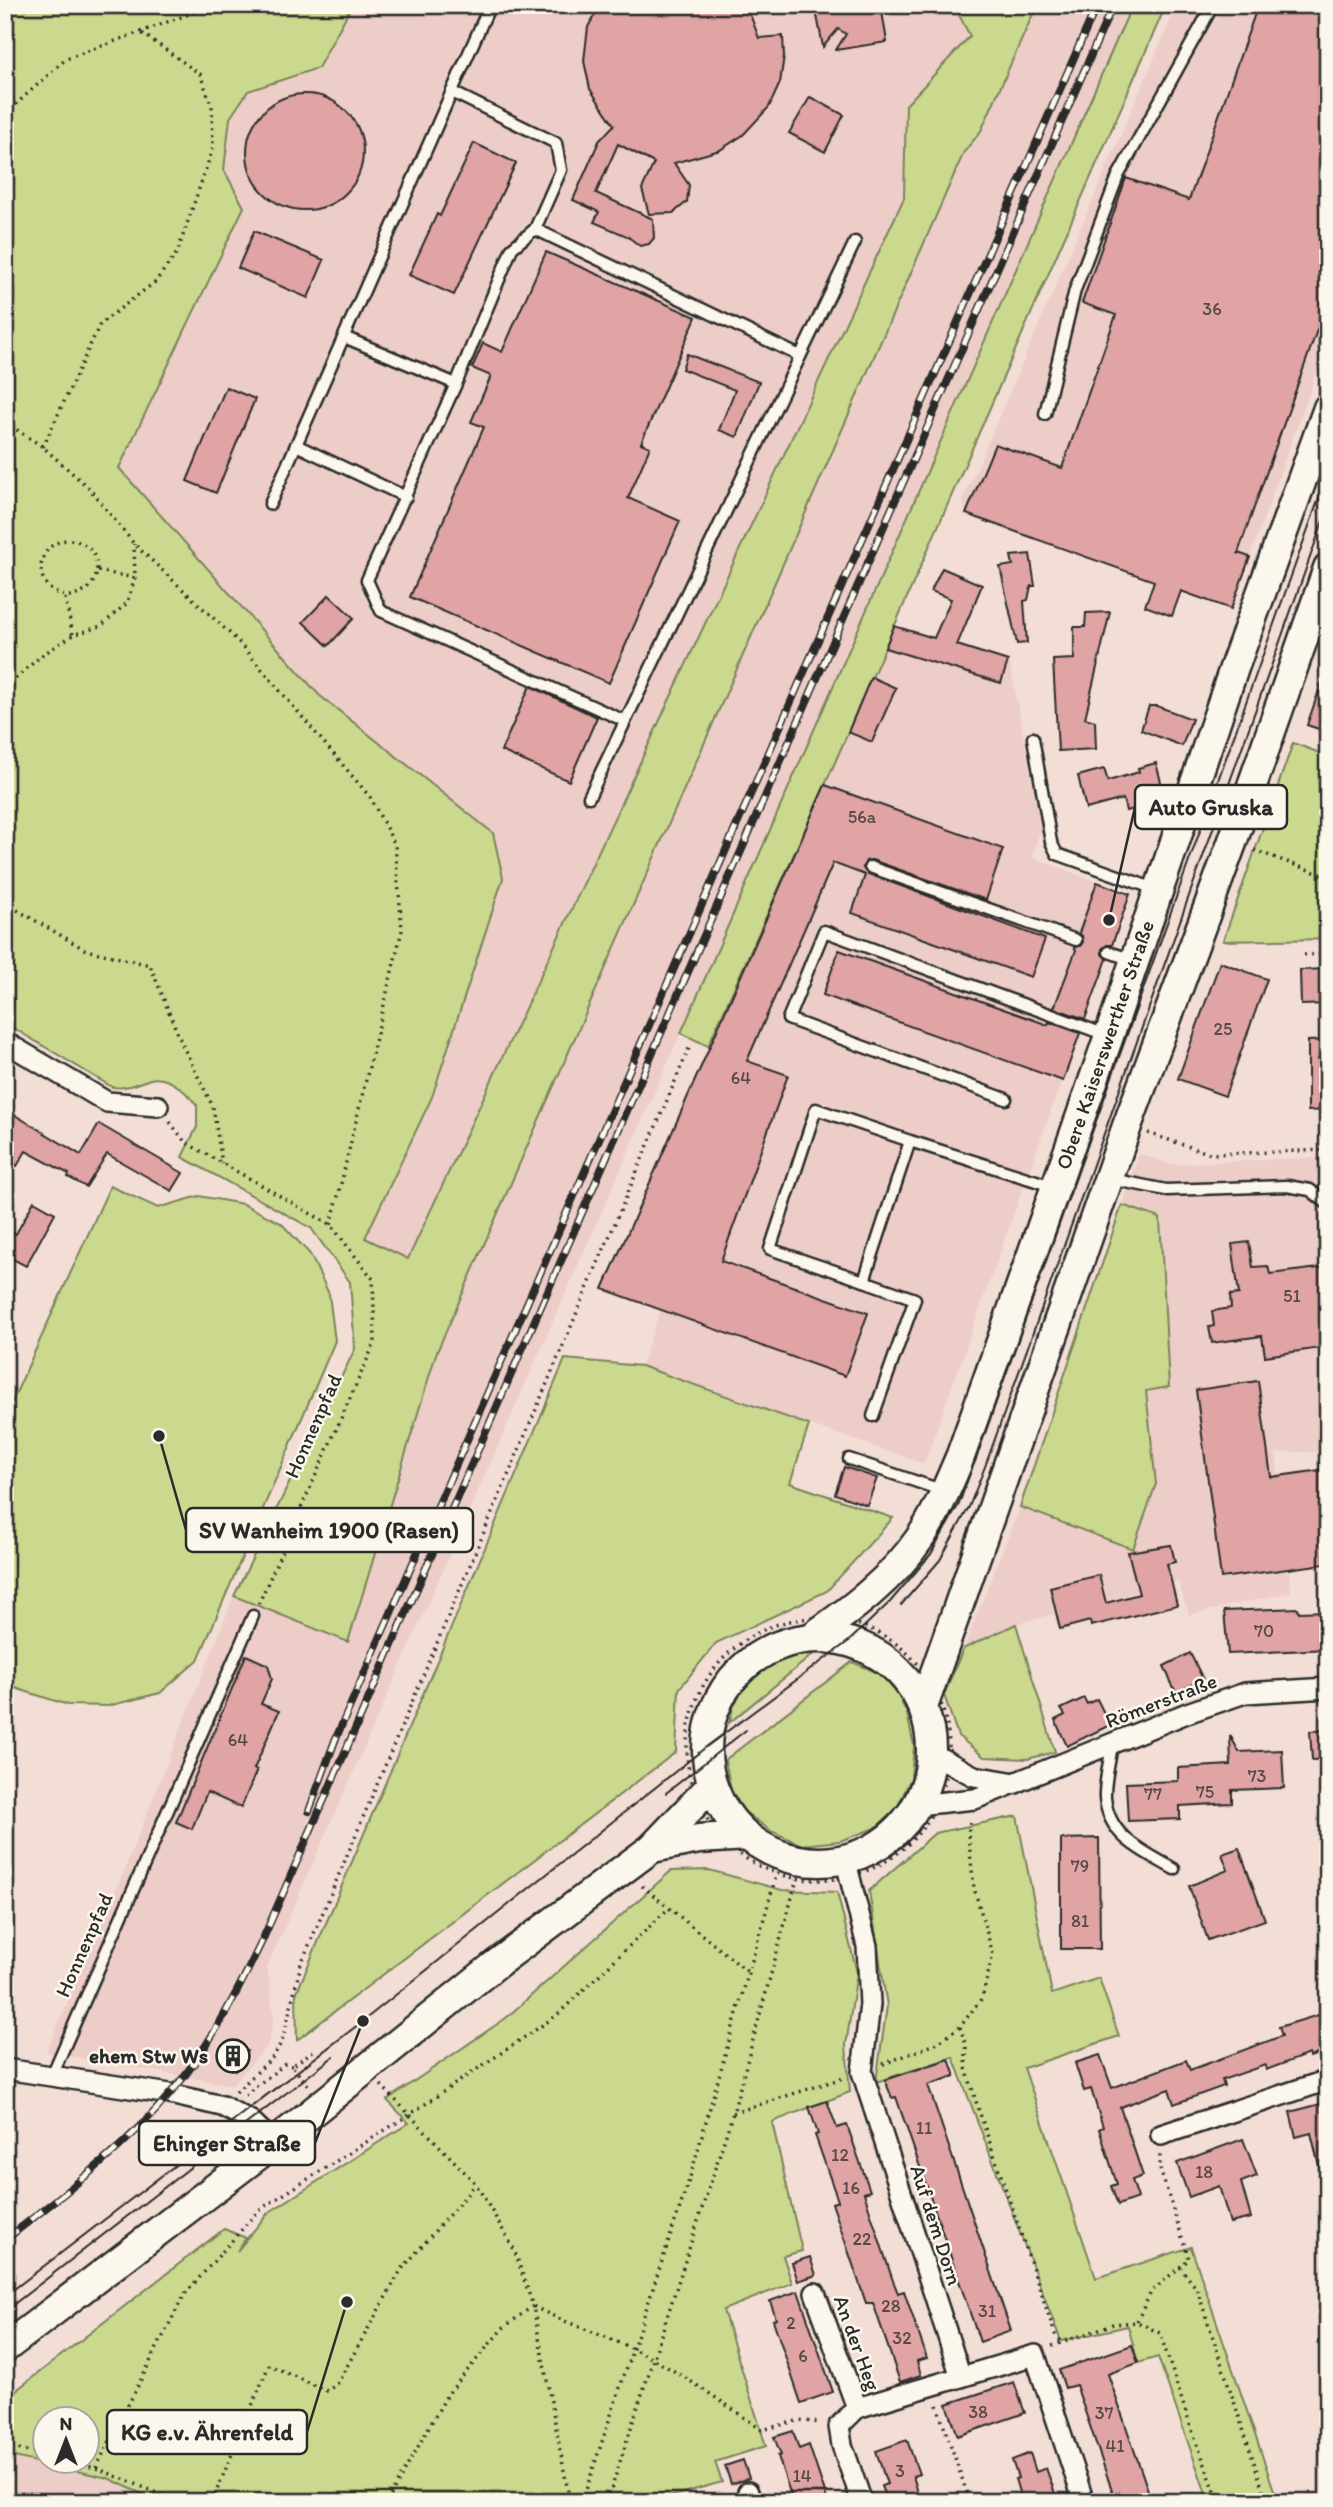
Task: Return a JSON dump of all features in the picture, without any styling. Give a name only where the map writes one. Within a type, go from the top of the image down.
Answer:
[{"type":"street","name":"Obere Kaiserswerther Straße","points":[[812,1637],[880,1585],[912,1548],[945,1491],[961,1455],[1110,1036],[1122,957],[1159,890],[1234,668],[1328,408]]},
{"type":"street","points":[[923,1707],[1111,1179],[1127,1126],[1232,843],[1328,568]]},
{"type":"street","points":[[5,1042],[107,1102],[158,1106]]},
{"type":"street","points":[[5,2348],[274,2143],[495,1965],[652,1848],[705,1791],[706,1747],[712,1714],[727,1685],[750,1660],[779,1644],[812,1637],[849,1641],[886,1659],[907,1681],[923,1707],[929,1729],[931,1753],[927,1804],[848,1868],[825,1861],[804,1861],[736,1837],[699,1839],[652,1848]]},
{"type":"street","name":"Römerstraße","points":[[927,1804],[975,1799],[1245,1693],[1328,1688]]},
{"type":"street","points":[[931,1753],[974,1776],[1017,1783]]},
{"type":"street","points":[[705,1791],[725,1813],[736,1837]]},
{"type":"street","name":"Auf dem Dorn","points":[[848,1868],[867,1946],[870,2004],[862,2072],[961,2377]]},
{"type":"street","points":[[5,2069],[170,2095],[224,2107],[251,2121],[274,2143]]},
{"type":"street","points":[[1161,2135],[1328,2080]]},
{"type":"street","name":"An der Heg","points":[[815,2293],[857,2408]]},
{"type":"street","points":[[961,2377],[1035,2355],[1084,2502]]},
{"type":"street","name":"An der Heg","points":[[839,2426],[857,2408],[961,2377]]},
{"type":"street","points":[[839,2426],[842,2445],[862,2502]]},
{"type":"lane","points":[[270,504],[490,5]]},
{"type":"lane","points":[[1045,414],[1075,290],[1118,176],[1213,5]]},
{"type":"lane","points":[[452,92],[556,143],[561,170],[535,229],[512,248],[456,384],[367,580],[380,611],[625,721]]},
{"type":"lane","points":[[535,229],[800,356]]},
{"type":"lane","points":[[589,797],[855,242]]},
{"type":"lane","points":[[344,337],[456,384]]},
{"type":"lane","points":[[296,444],[406,497]]},
{"type":"lane","points":[[1033,738],[1051,842],[1057,854],[1159,890]]},
{"type":"lane","points":[[870,867],[1076,940]]},
{"type":"lane","points":[[1006,1099],[788,1019],[824,931],[1110,1036]]},
{"type":"lane","points":[[873,1416],[915,1299],[770,1249],[816,1109],[1055,1188]]},
{"type":"lane","points":[[864,1281],[910,1141]]},
{"type":"lane","points":[[1111,1179],[1166,1190],[1287,1186],[1310,1190],[1328,1203]]},
{"type":"lane","points":[[849,1459],[945,1491]]},
{"type":"lane","name":"Honnenpfad","points":[[52,2075],[253,1616]]},
{"type":"lane","points":[[1112,1744],[1105,1797],[1111,1824],[1131,1844],[1174,1869]]},
{"type":"path","points":[[5,114],[66,59],[214,5]]},
{"type":"path","points":[[43,447],[100,324],[155,282],[177,253],[213,148],[212,106],[200,74],[139,31]]},
{"type":"path","points":[[5,422],[43,447],[89,488],[134,544],[237,640],[370,797],[395,845],[402,930],[331,1225]]},
{"type":"path","points":[[64,539],[82,542],[96,557],[98,571],[85,593],[65,598],[49,591],[39,572],[47,547],[64,539]]},
{"type":"path","points":[[5,688],[42,654],[73,635],[101,626],[127,603],[135,578],[134,544]]},
{"type":"path","points":[[98,571],[135,578]]},
{"type":"path","points":[[65,598],[73,635]]},
{"type":"path","points":[[1232,843],[1328,877]]},
{"type":"path","points":[[5,903],[86,950],[150,965],[181,1042],[213,1107],[222,1164]]},
{"type":"path","points":[[1304,955],[1328,954]]},
{"type":"path","points":[[224,2107],[274,2056],[283,2039],[301,1964],[690,1046]]},
{"type":"path","points":[[1317,1060],[1328,1060]]},
{"type":"path","name":"Honnenpfad","points":[[158,1106],[185,1142],[331,1225],[373,1279],[375,1342],[253,1616]]},
{"type":"path","points":[[1127,1126],[1211,1154],[1328,1150]]},
{"type":"path","points":[[705,1791],[685,1752],[689,1720],[701,1687],[714,1667],[741,1642],[764,1629],[794,1619],[838,1619],[866,1624],[907,1650],[931,1680]]},
{"type":"path","points":[[733,2113],[862,2072],[938,2043],[960,2027],[982,1998],[993,1954],[974,1888],[968,1834],[975,1799]]},
{"type":"path","points":[[736,1837],[760,1867],[797,1879],[818,1882],[848,1868],[881,1866],[908,1846],[922,1831],[927,1804]]},
{"type":"path","points":[[582,2502],[691,2174],[777,1872]]},
{"type":"path","points":[[607,2502],[733,2113],[797,1879]]},
{"type":"path","points":[[640,1885],[749,1973]]},
{"type":"path","points":[[102,2456],[184,2295],[259,2210],[409,2115],[556,2016],[669,1908]]},
{"type":"path","points":[[960,2027],[966,2046],[966,2068],[977,2105],[1055,2334],[1061,2341],[1113,2323],[1137,2322],[1160,2333],[1219,2502]]},
{"type":"path","points":[[224,2107],[285,2064],[292,2066]]},
{"type":"path","points":[[370,2065],[385,2090],[476,2183],[514,2249],[533,2306],[570,2502]]},
{"type":"path","points":[[1137,2322],[1151,2292],[1189,2259],[1159,2166],[1161,2135]]},
{"type":"path","points":[[212,2502],[269,2365],[327,2391],[337,2384],[401,2270],[476,2183]]},
{"type":"path","points":[[1180,2267],[1197,2288],[1267,2502]]},
{"type":"path","points":[[533,2306],[562,2322],[654,2360],[685,2377],[762,2430],[800,2420],[839,2426]]},
{"type":"path","points":[[387,2502],[447,2395],[503,2328],[533,2306]]},
{"type":"path","points":[[930,2386],[970,2502]]},
{"type":"path","points":[[5,2446],[32,2453]]},
{"type":"path","points":[[102,2470],[180,2502]]},
{"type":"shaded area","points":[[352,5],[1132,5],[267,1967],[274,2016],[268,2045],[232,2085],[46,2052],[125,1868],[234,1596],[348,1641],[436,1354],[464,1291],[365,1239],[432,1097],[319,695],[119,468],[244,207],[224,170],[229,118],[248,91],[318,68]]},
{"type":"shaded area","points":[[1177,5],[1328,5],[1328,341],[1231,609],[966,514],[963,500]]},
{"type":"shaded area","points":[[894,628],[1010,664],[1041,828],[1032,857],[1129,894],[924,1464],[641,1366],[660,1311],[604,1288],[708,1046]]},
{"type":"shaded area","points":[[1139,1154],[1170,1164],[1328,1157],[1328,1451],[1276,1453],[1291,1592],[1189,1615],[1178,1582],[1016,1624],[963,1649],[1020,1507],[1132,1549],[1156,1485],[1145,1390],[1169,1387],[1160,1219],[1122,1205]]},
{"type":"shaded area","points":[[5,2455],[32,2461],[32,2476],[99,2476],[159,2502],[5,2502]]},
{"type":"green space","points":[[5,5],[352,5],[318,68],[248,91],[230,118],[224,170],[244,207],[119,468],[319,695],[493,833],[503,878],[432,1097],[365,1238],[408,1259],[904,198],[906,105],[970,36],[959,15],[969,5],[1037,5],[981,131],[964,152],[436,1354],[348,1642],[234,1596],[355,1349],[350,1282],[311,1228],[182,1157],[197,1127],[197,1105],[177,1086],[157,1078],[127,1087],[112,1087],[5,1023]]},
{"type":"green space","points":[[1132,5],[1166,5],[708,1046],[681,1033]]},
{"type":"green space","points":[[1293,743],[1328,756],[1328,939],[1223,941]]},
{"type":"green space","points":[[110,1186],[158,1208],[199,1196],[243,1204],[281,1223],[310,1254],[329,1294],[335,1341],[198,1660],[160,1693],[108,1706],[68,1705],[18,1689],[5,1680],[5,1417]]},
{"type":"green space","points":[[1122,1205],[1160,1218],[1169,1387],[1146,1391],[1156,1484],[1133,1549],[1020,1507]]},
{"type":"green space","points":[[565,1359],[641,1366],[809,1425],[790,1483],[893,1518],[827,1591],[716,1643],[679,1689],[676,1752],[297,2040],[296,1994]]},
{"type":"green space","points":[[1016,1624],[1055,1752],[1027,1759],[984,1757],[958,1736],[944,1695],[963,1649]]},
{"type":"green space","points":[[816,1652],[729,1723],[738,1695],[756,1674],[783,1659]]},
{"type":"green space","points":[[852,1662],[881,1674],[897,1694],[907,1713],[914,1746],[911,1778],[897,1808],[875,1828],[840,1841],[802,1845],[771,1831],[745,1812],[731,1790],[725,1760]]},
{"type":"green space","points":[[1017,1816],[1052,1994],[1099,1978],[1119,2036],[1024,2068],[1096,2278],[1191,2247],[1278,2502],[1209,2502],[1158,2357],[1138,2363],[1128,2326],[1061,2341],[953,2057],[876,2082],[887,2006],[869,1891],[935,1833]]},
{"type":"green space","points":[[709,1870],[782,1890],[837,1892],[857,1973],[846,2045],[850,2092],[772,2122],[802,2251],[783,2256],[792,2283],[723,2310],[766,2446],[715,2462],[722,2482],[650,2502],[159,2502],[99,2476],[102,2476],[102,2406],[32,2406],[32,2461],[5,2455],[5,2399],[224,2229],[246,2238],[237,2251],[268,2213],[409,2123],[387,2100],[506,2018],[671,1871]]},
{"type":"building","points":[[600,5],[742,5],[751,17],[759,38],[783,36],[784,56],[780,83],[769,107],[743,135],[720,150],[674,163],[689,185],[687,202],[673,213],[649,214],[642,189],[654,163],[618,144],[596,193],[653,219],[654,238],[649,244],[640,246],[627,236],[594,222],[599,212],[573,200],[599,141],[614,125],[590,89],[584,61],[588,27]]},
{"type":"building","points":[[815,5],[881,5],[887,42],[836,50],[846,34],[838,29],[823,47]]},
{"type":"building","points":[[1258,5],[1328,5],[1328,299],[1238,553],[1250,557],[1231,609],[1181,591],[1172,616],[1145,606],[1154,581],[966,514],[995,444],[1062,468],[1116,315],[1082,303],[1126,178],[1189,200]]},
{"type":"building","points":[[305,94],[327,99],[346,111],[358,130],[363,152],[358,174],[346,193],[327,205],[305,210],[283,205],[264,193],[252,174],[247,152],[252,130],[264,111],[283,99]]},
{"type":"building","points":[[810,97],[844,115],[825,152],[789,133]]},
{"type":"building","points":[[474,143],[516,163],[454,295],[409,275]]},
{"type":"building","points":[[254,231],[324,260],[308,298],[238,268]]},
{"type":"building","points":[[546,252],[696,317],[641,443],[650,447],[628,498],[680,521],[609,683],[410,597],[484,427],[471,422],[491,376],[472,368],[483,343],[502,352]]},
{"type":"building","points":[[687,354],[759,382],[737,437],[719,430],[735,390],[682,369]]},
{"type":"building","points":[[226,387],[255,399],[216,493],[187,481]]},
{"type":"building","points":[[1030,554],[1035,586],[1031,586],[1028,600],[1024,601],[1027,643],[1017,644],[1000,567],[1013,565],[1011,556]]},
{"type":"building","points":[[942,568],[982,585],[957,645],[1008,661],[1001,683],[885,648],[894,626],[934,638],[951,599],[931,591]]},
{"type":"building","points":[[329,595],[354,618],[328,646],[303,622]]},
{"type":"building","points":[[1110,612],[1085,718],[1095,721],[1096,749],[1058,751],[1053,660],[1074,659],[1074,627],[1085,627],[1086,613]]},
{"type":"building","points":[[1325,673],[1328,673],[1328,732],[1307,725]]},
{"type":"building","points":[[871,677],[896,688],[872,742],[848,732]]},
{"type":"building","points":[[530,686],[597,717],[569,781],[501,751]]},
{"type":"building","points":[[1149,706],[1157,706],[1192,719],[1182,746],[1141,730]]},
{"type":"building","points":[[1156,763],[1166,801],[1126,811],[1123,799],[1086,809],[1078,776],[1104,769],[1108,781],[1139,772],[1138,768]]},
{"type":"building","points":[[825,785],[1003,849],[986,900],[872,860],[866,861],[863,868],[868,874],[1045,939],[1031,977],[852,913],[865,875],[833,863],[747,1061],[788,1075],[721,1261],[868,1313],[845,1376],[603,1289]]},
{"type":"building","points":[[1097,882],[1130,894],[1112,945],[1102,949],[1102,954],[1107,959],[1085,1019],[1054,1008],[1076,950],[1074,947],[1083,942],[1079,933]]},
{"type":"building","points":[[839,950],[1048,1025],[1049,1022],[1080,1033],[1063,1081],[823,995]]},
{"type":"building","points":[[1220,962],[1267,979],[1225,1096],[1178,1079]]},
{"type":"building","points":[[1328,969],[1328,1004],[1301,1005],[1300,970]]},
{"type":"building","points":[[1328,1040],[1328,1110],[1308,1111],[1308,1041]]},
{"type":"building","points":[[5,1109],[81,1155],[99,1124],[183,1173],[172,1191],[107,1154],[86,1187],[68,1177],[69,1174],[26,1151],[17,1166],[5,1160]]},
{"type":"building","points":[[34,1201],[55,1213],[26,1266],[5,1255],[5,1228],[16,1234]]},
{"type":"building","points":[[1249,1242],[1253,1267],[1268,1266],[1270,1274],[1328,1267],[1328,1347],[1265,1356],[1262,1336],[1212,1343],[1209,1327],[1214,1326],[1212,1311],[1231,1308],[1230,1295],[1239,1294],[1232,1244]]},
{"type":"building","points":[[1258,1381],[1271,1477],[1328,1469],[1328,1554],[1324,1554],[1325,1564],[1221,1578],[1196,1390]]},
{"type":"building","points":[[844,1467],[877,1478],[867,1505],[835,1494]]},
{"type":"building","points":[[1171,1545],[1175,1562],[1167,1564],[1177,1605],[1091,1626],[1090,1621],[1060,1629],[1050,1587],[1099,1575],[1106,1603],[1139,1594],[1128,1552]]},
{"type":"building","points":[[1298,1608],[1299,1612],[1328,1611],[1328,1649],[1228,1654],[1224,1611]]},
{"type":"building","points":[[1190,1653],[1203,1679],[1176,1693],[1164,1666]]},
{"type":"building","points":[[246,1655],[268,1665],[272,1679],[261,1704],[279,1711],[254,1769],[257,1770],[241,1808],[207,1792],[192,1829],[176,1822]]},
{"type":"building","points":[[1084,1698],[1087,1704],[1097,1699],[1110,1725],[1067,1746],[1055,1720],[1065,1715],[1061,1709]]},
{"type":"building","points":[[1328,1730],[1328,1759],[1312,1760],[1310,1731]]},
{"type":"building","points":[[1230,1735],[1239,1752],[1282,1750],[1284,1788],[1232,1790],[1232,1803],[1180,1806],[1180,1819],[1128,1821],[1126,1783],[1178,1781],[1178,1768],[1231,1765]]},
{"type":"building","points":[[1099,1838],[1100,1949],[1061,1949],[1061,1839]]},
{"type":"building","points":[[1239,1848],[1265,1920],[1208,1940],[1189,1886],[1228,1870],[1222,1854]]},
{"type":"building","points":[[1328,2012],[1328,2050],[1266,2070],[1265,2065],[1222,2080],[1224,2086],[1174,2104],[1169,2089],[1120,2107],[1143,2176],[1132,2180],[1138,2198],[1118,2205],[1111,2186],[1117,2184],[1099,2129],[1103,2127],[1091,2089],[1084,2091],[1075,2063],[1100,2055],[1112,2088],[1186,2060],[1190,2070],[1282,2036],[1279,2027]]},
{"type":"building","name":"ehem Stw Ws","points":[[231,2041],[247,2051],[235,2070],[219,2061]]},
{"type":"building","points":[[949,2059],[955,2076],[928,2085],[1011,2331],[980,2342],[896,2097],[892,2098],[885,2080]]},
{"type":"building","points":[[827,2101],[837,2128],[847,2125],[870,2191],[864,2193],[892,2278],[898,2293],[904,2291],[927,2358],[917,2361],[921,2375],[900,2382],[873,2303],[866,2303],[832,2203],[838,2201],[815,2135],[818,2134],[809,2107]]},
{"type":"building","points":[[1328,2102],[1328,2173],[1321,2174],[1311,2133],[1296,2137],[1290,2112]]},
{"type":"building","points":[[1243,2139],[1257,2176],[1241,2182],[1251,2218],[1230,2223],[1219,2186],[1189,2197],[1177,2163]]},
{"type":"building","points":[[810,2257],[816,2275],[798,2281],[792,2263]]},
{"type":"building","points":[[798,2291],[833,2392],[801,2403],[773,2320],[776,2319],[770,2301]]},
{"type":"building","points":[[1132,2345],[1138,2363],[1108,2374],[1152,2502],[1116,2502],[1076,2385],[1065,2388],[1059,2370]]},
{"type":"building","points":[[1014,2382],[1025,2413],[958,2436],[947,2404]]},
{"type":"building","points":[[793,2431],[799,2449],[809,2445],[828,2502],[793,2502],[774,2437]]},
{"type":"building","points":[[907,2440],[919,2474],[913,2476],[921,2502],[887,2502],[881,2486],[887,2484],[876,2451]]},
{"type":"building","points":[[1030,2453],[1036,2472],[1046,2468],[1058,2502],[1022,2502],[1012,2460]]},
{"type":"building","points":[[743,2460],[749,2478],[731,2484],[725,2466]]},
{"type":"tram line","points":[[5,2296],[363,2021],[706,1747],[849,1641],[890,1602],[931,1554],[959,1504],[1328,473]]},
{"type":"tram line","points":[[901,1605],[940,1560],[969,1507],[986,1464],[1328,507]]},
{"type":"tram line","points":[[666,1793],[746,1730]]},
{"type":"tram line","points":[[5,2311],[334,2056]]},
{"type":"railway","points":[[309,1811],[336,1738],[1097,5]]},
{"type":"railway","points":[[5,2240],[111,2154],[169,2095],[209,2040],[262,1941],[1113,5]]},
{"type":"place","name":"Auto Gruska","points":[[1109,920]]},
{"type":"place","name":"SV Wanheim 1900 (Rasen)","points":[[159,1436]]},
{"type":"place","name":"Ehinger Straße","points":[[363,2021]]},
{"type":"place","name":"ehem Stw Ws","points":[[233,2056]]},
{"type":"place","name":"KG e.v. Ährenfeld","points":[[347,2302]]}]
